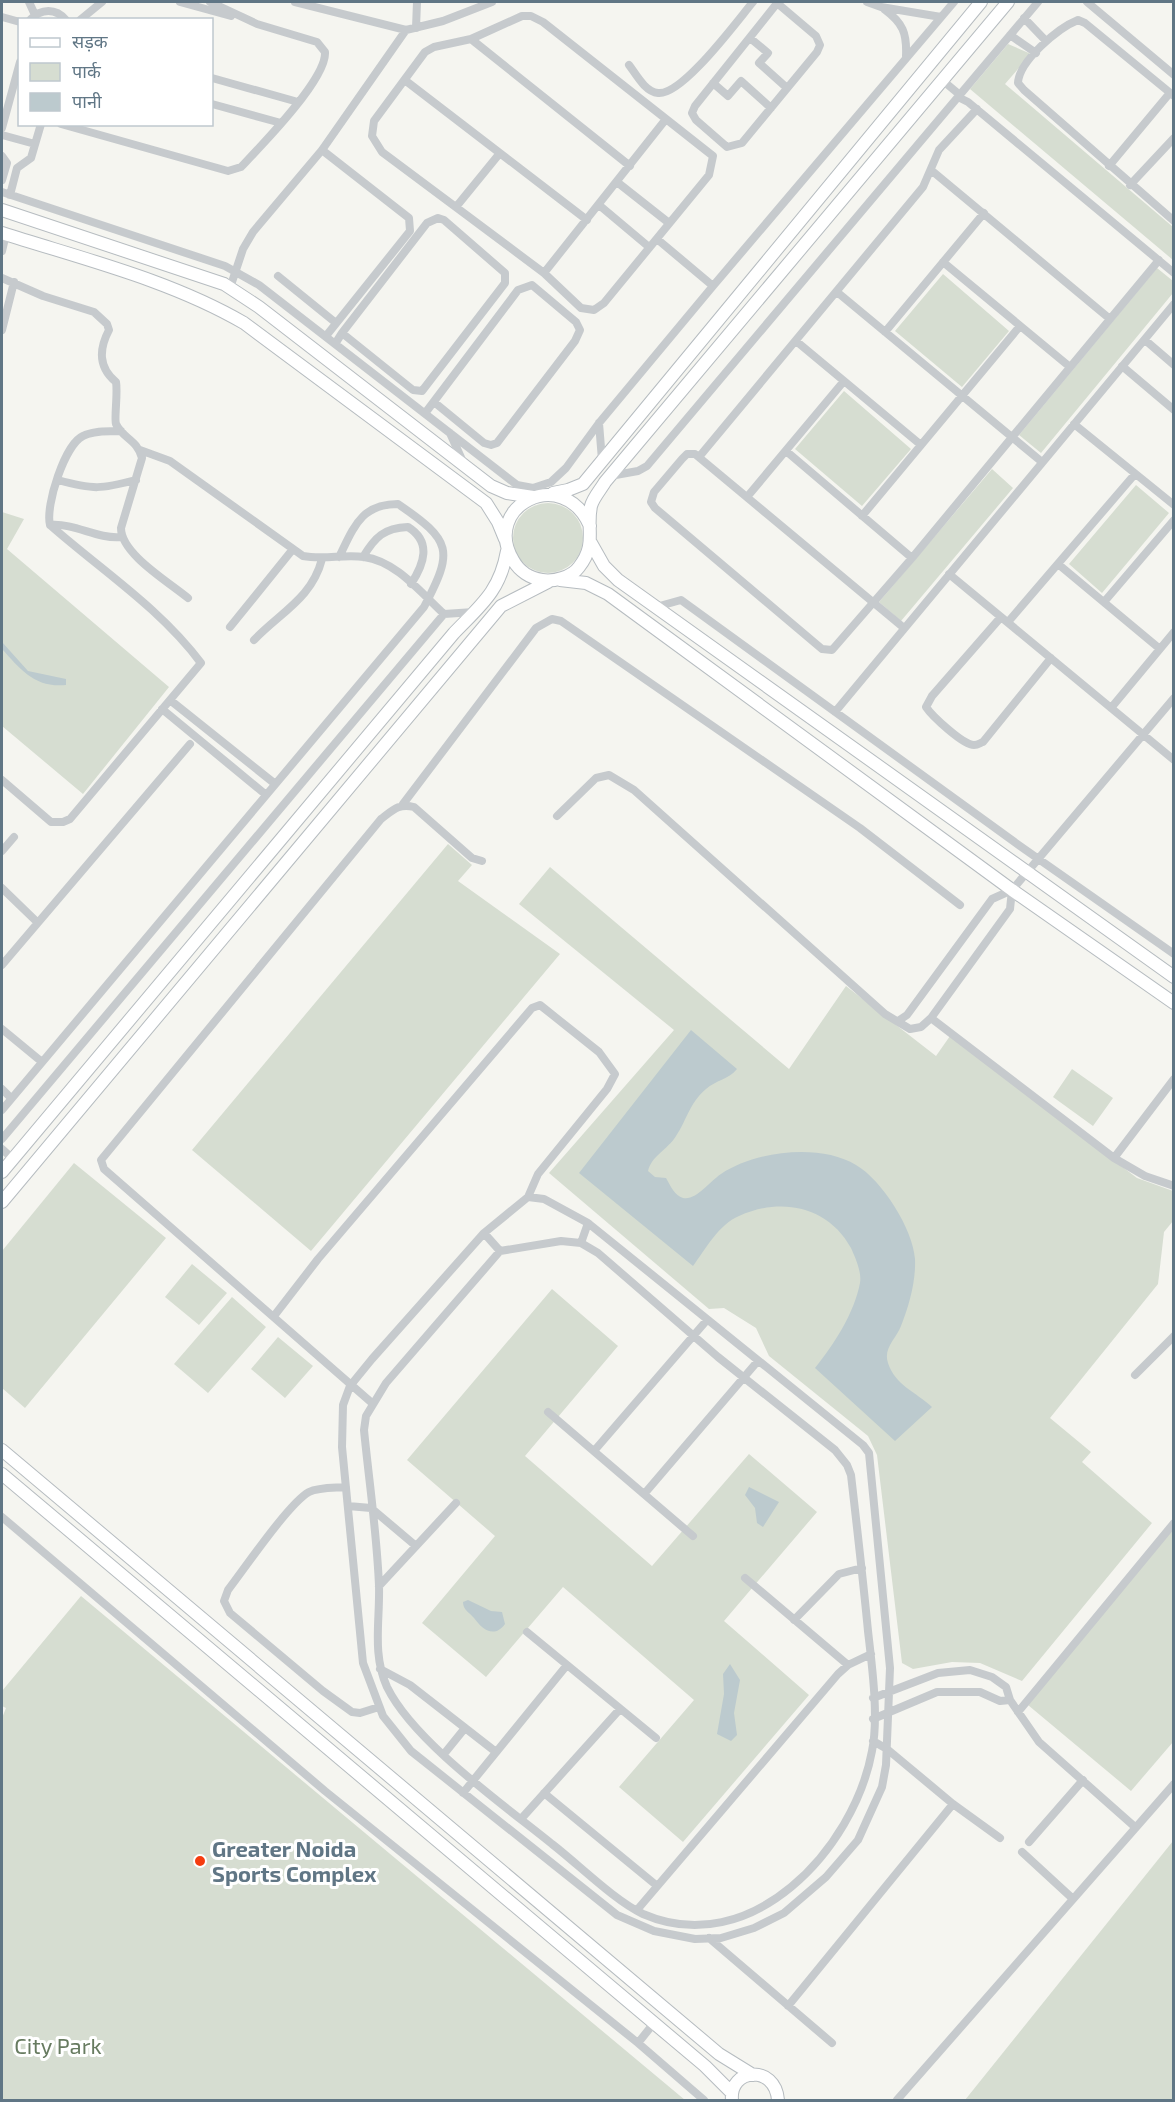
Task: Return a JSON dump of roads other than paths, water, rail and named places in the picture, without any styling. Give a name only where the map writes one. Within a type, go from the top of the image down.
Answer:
[{"type":"street","points":[[30,2],[32,17],[51,10],[63,18]]},
{"type":"street","points":[[82,18],[102,2]]},
{"type":"street","points":[[68,126],[235,171],[281,123],[323,66],[325,60],[322,47],[317,42],[180,2]]},
{"type":"street","points":[[210,2],[257,24]]},
{"type":"street","points":[[295,2],[406,30],[443,21],[492,2]]},
{"type":"street","points":[[416,28],[417,2]]},
{"type":"street","points":[[629,65],[647,88],[657,93],[666,92],[692,75],[753,2]]},
{"type":"street","points":[[778,2],[816,36],[820,45],[742,143],[727,147],[696,120],[692,113],[778,2]]},
{"type":"street","points":[[867,2],[881,7],[941,17]]},
{"type":"street","points":[[40,126],[28,162],[19,164],[6,194],[123,231],[236,273],[260,285],[517,485],[533,488],[551,482],[566,468],[599,423],[713,286],[954,2]]},
{"type":"street","points":[[2,1172],[490,595],[503,573],[507,523],[515,510],[538,496],[568,490],[583,484],[981,2]]},
{"type":"street","points":[[2,1202],[501,606],[522,593],[578,570],[589,553],[591,543],[591,504],[609,476],[1008,2]]},
{"type":"street","points":[[609,476],[638,471],[647,466],[1038,2]]},
{"type":"street","points":[[1087,2],[1173,75]]},
{"type":"street","points":[[881,7],[903,26],[906,36],[906,57]]},
{"type":"street","points":[[522,16],[531,16],[543,22],[713,156],[709,175],[604,303],[594,310],[581,308],[544,273],[382,152],[372,136],[374,121],[406,81],[425,52],[434,47],[471,39],[522,16]]},
{"type":"street","points":[[2,17],[18,21]]},
{"type":"street","points":[[1024,18],[1046,41]]},
{"type":"street","points":[[1109,166],[1171,95],[1085,23],[1078,20],[1070,23],[1046,41],[1018,74],[1018,83],[1109,166],[1130,185],[1173,221]]},
{"type":"street","points":[[230,288],[243,249],[252,232],[322,150],[406,30]]},
{"type":"street","points":[[1010,35],[1036,53]]},
{"type":"street","points":[[750,38],[768,52],[759,63],[787,88]]},
{"type":"street","points":[[471,39],[630,166]]},
{"type":"street","points":[[2,128],[18,69]]},
{"type":"street","points":[[213,78],[298,102]]},
{"type":"street","points":[[942,80],[1173,273]]},
{"type":"street","points":[[406,81],[586,220]]},
{"type":"street","points":[[713,83],[728,96],[741,81],[771,108]]},
{"type":"street","points":[[2,86],[12,89]]},
{"type":"street","points":[[213,104],[281,123]]},
{"type":"street","points":[[699,457],[924,187],[939,150],[976,109]]},
{"type":"street","points":[[544,273],[666,119]]},
{"type":"street","points":[[2,135],[35,144]]},
{"type":"street","points":[[1130,185],[1173,138]]},
{"type":"street","points":[[322,150],[410,218],[411,222],[410,231],[326,336]]},
{"type":"street","points":[[456,207],[500,153]]},
{"type":"street","points":[[2,156],[7,164],[2,180]]},
{"type":"street","points":[[931,170],[1110,319]]},
{"type":"street","points":[[617,182],[669,223]]},
{"type":"street","points":[[599,205],[649,247]]},
{"type":"street","points":[[2,210],[230,288],[259,307],[491,486],[507,493],[567,498],[581,510],[590,526]]},
{"type":"street","points":[[885,332],[984,213]]},
{"type":"street","points":[[335,344],[342,333],[431,220],[444,220],[505,273],[505,283],[422,391],[412,390],[342,333]]},
{"type":"street","points":[[2,250],[4,234],[210,303],[244,323],[486,503],[498,522],[517,568],[535,579],[572,580],[586,583],[608,594],[1012,890],[1173,1003]]},
{"type":"street","points":[[657,239],[713,286]]},
{"type":"street","points":[[904,628],[873,603],[699,457],[692,453],[682,459],[654,492],[651,502],[822,649],[832,650],[873,603],[912,558],[1159,260]]},
{"type":"street","points":[[943,262],[1070,367]]},
{"type":"street","points":[[278,276],[336,323]]},
{"type":"street","points":[[2,278],[42,296],[94,312],[107,324],[109,330],[102,344],[100,355],[108,375],[116,381],[118,398],[115,419],[121,431],[134,441],[142,458],[121,528],[121,537],[139,558],[188,598]]},
{"type":"street","points":[[2,330],[14,282]]},
{"type":"street","points":[[426,412],[518,290],[526,285],[532,285],[576,322],[580,330],[575,341],[497,443],[491,445],[484,443],[434,402]]},
{"type":"street","points":[[837,292],[1042,462]]},
{"type":"street","points":[[835,712],[1173,304]]},
{"type":"street","points":[[862,516],[1020,326]]},
{"type":"street","points":[[1144,340],[1173,365]]},
{"type":"street","points":[[796,341],[921,445]]},
{"type":"street","points":[[1122,366],[1173,411]]},
{"type":"street","points":[[747,497],[844,381]]},
{"type":"street","points":[[599,423],[602,460]]},
{"type":"street","points":[[1074,424],[1173,505]]},
{"type":"street","points":[[2,780],[42,817],[51,822],[63,822],[70,819],[201,663],[183,639],[141,600],[50,525],[48,516],[70,447],[82,436],[121,431]]},
{"type":"street","points":[[450,431],[463,463]]},
{"type":"street","points":[[140,450],[170,461],[303,556],[322,559],[363,557],[377,560],[396,570],[444,614]]},
{"type":"street","points":[[786,451],[912,558]]},
{"type":"street","points":[[1051,658],[983,742],[974,745],[967,742],[932,716],[926,707],[932,696],[1058,564],[1136,474]]},
{"type":"street","points":[[58,480],[88,489],[103,489],[136,480]]},
{"type":"street","points":[[2,1110],[428,599],[439,579],[445,559],[444,547],[439,537],[398,504],[376,506],[365,513],[353,529],[339,557]]},
{"type":"street","points":[[1104,602],[1173,520]]},
{"type":"street","points":[[50,525],[65,524],[109,538],[121,537]]},
{"type":"street","points":[[363,557],[372,540],[382,532],[408,527],[417,533],[424,554],[422,568],[411,584]]},
{"type":"street","points":[[591,543],[604,566],[618,580],[1173,977]]},
{"type":"street","points":[[230,627],[293,549]]},
{"type":"street","points":[[254,640],[310,588],[317,577],[322,559]]},
{"type":"street","points":[[1058,564],[1160,649]]},
{"type":"street","points":[[949,574],[1173,760]]},
{"type":"street","points":[[656,607],[681,600],[1039,860],[1173,954]]},
{"type":"street","points":[[2,1139],[444,614],[474,612]]},
{"type":"street","points":[[372,1403],[104,1170],[101,1160],[381,819],[403,804],[536,628],[552,619],[561,621],[860,828],[960,905]]},
{"type":"street","points":[[1111,708],[1173,632]]},
{"type":"street","points":[[898,1021],[908,1015],[992,899],[1012,890],[1028,873],[1173,698]]},
{"type":"street","points":[[170,700],[274,783]]},
{"type":"street","points":[[162,709],[265,794]]},
{"type":"street","points":[[3,960],[190,744]]},
{"type":"street","points":[[557,816],[596,778],[609,775],[625,785],[885,1014],[915,1029],[921,1027],[931,1017],[1010,909],[1012,890]]},
{"type":"street","points":[[403,804],[414,807],[472,858],[482,861]]},
{"type":"street","points":[[2,851],[14,837]]},
{"type":"street","points":[[2,888],[37,922]]},
{"type":"street","points":[[274,1316],[318,1259],[532,1008],[540,1005],[599,1052],[615,1074],[607,1089],[538,1174],[528,1197],[484,1233],[350,1386],[343,1405],[342,1421],[363,1662],[379,1707],[397,1736],[411,1751],[617,1915],[654,1931],[695,1939],[721,1938],[754,1928],[784,1913],[826,1877],[858,1840],[882,1787],[887,1749],[890,1668],[869,1453],[863,1445],[757,1362],[588,1223],[544,1199],[528,1197]]},
{"type":"street","points":[[931,1017],[1114,1158],[1145,1176],[1173,1186]]},
{"type":"street","points":[[2,1029],[42,1062]]},
{"type":"street","points":[[1114,1158],[1173,1079]]},
{"type":"street","points":[[2,1089],[11,1098]]},
{"type":"street","points":[[2,1149],[13,1159]]},
{"type":"street","points":[[581,1243],[588,1223]]},
{"type":"street","points":[[484,1233],[500,1251]]},
{"type":"street","points":[[536,1243],[581,1243],[835,1450],[847,1465],[851,1475],[871,1654],[873,1741],[867,1772],[850,1818],[820,1862],[793,1886],[749,1914],[726,1921],[673,1923],[636,1910],[521,1819],[420,1732],[397,1704],[380,1669],[377,1651],[379,1586],[364,1430],[366,1416],[372,1403],[386,1383],[500,1251],[536,1243]]},
{"type":"street","points":[[594,1451],[707,1320]]},
{"type":"street","points":[[1136,1375],[1173,1335]]},
{"type":"street","points":[[645,1493],[757,1362]]},
{"type":"street","points":[[548,1412],[693,1536]]},
{"type":"street","points":[[2,1450],[719,2054],[753,2075]]},
{"type":"street","points":[[3,1478],[654,2023],[731,2096],[737,2081],[759,2074],[771,2080],[777,2089],[778,2100]]},
{"type":"street","points":[[346,1487],[312,1491],[306,1495],[289,1512],[228,1590],[225,1601],[230,1613],[345,1706],[360,1713],[379,1707]]},
{"type":"street","points":[[379,1586],[456,1503]]},
{"type":"street","points":[[348,1506],[371,1508],[416,1546]]},
{"type":"street","points":[[2,1517],[325,1791],[638,2043],[704,2100]]},
{"type":"street","points":[[1018,1712],[1173,1524]]},
{"type":"street","points":[[794,1620],[839,1574],[862,1568]]},
{"type":"street","points":[[746,1578],[848,1665]]},
{"type":"street","points":[[527,1632],[657,1738]]},
{"type":"street","points":[[636,1910],[848,1665],[871,1654]]},
{"type":"street","points":[[463,1793],[567,1665]]},
{"type":"street","points":[[380,1669],[399,1677],[496,1752]]},
{"type":"street","points":[[873,1698],[938,1673],[970,1670],[992,1677],[1006,1687],[1010,1700],[1039,1742],[1135,1827]]},
{"type":"street","points":[[873,1719],[925,1696],[950,1691],[980,1692],[1000,1701],[1010,1700]]},
{"type":"street","points":[[521,1819],[620,1708]]},
{"type":"street","points":[[444,1754],[465,1728]]},
{"type":"street","points":[[873,1741],[887,1749],[953,1804],[1000,1839]]},
{"type":"street","points":[[1029,1842],[1083,1780]]},
{"type":"street","points":[[897,2100],[1173,1784]]},
{"type":"street","points":[[544,1793],[656,1886]]},
{"type":"street","points":[[788,2006],[953,1804]]},
{"type":"street","points":[[1022,1852],[1072,1898]]},
{"type":"street","points":[[709,1938],[832,2043]]},
{"type":"street","points":[[638,2043],[654,2023]]},
{"type":"water","points":[[2,642],[28,671],[66,679],[66,685],[46,684],[30,676],[2,649]]},
{"type":"water","points":[[691,1030],[737,1069],[700,1095],[674,1139],[656,1157],[648,1171],[655,1177],[666,1178],[678,1195],[688,1198],[698,1194],[721,1174],[735,1166],[769,1155],[806,1152],[841,1158],[866,1172],[886,1193],[909,1234],[915,1259],[911,1293],[907,1310],[889,1348],[887,1358],[891,1371],[896,1377],[932,1407],[895,1441],[815,1368],[842,1328],[853,1306],[860,1283],[859,1269],[851,1248],[830,1223],[817,1214],[802,1209],[771,1207],[755,1210],[725,1225],[693,1266],[579,1173]]},
{"type":"water","points":[[749,1487],[779,1502],[763,1527],[757,1523],[755,1508],[745,1495]]},
{"type":"water","points":[[468,1600],[491,1611],[502,1612],[505,1624],[497,1631],[484,1629],[464,1607],[463,1602]]},
{"type":"water","points":[[730,1664],[740,1680],[734,1713],[737,1735],[731,1741],[717,1734],[724,1694],[723,1674]]},
{"type":"place","name":"Greater Noida Sports Complex","points":[[200,1861]]},
{"type":"park label","name":"City Park","points":[[58,2045]]}]
